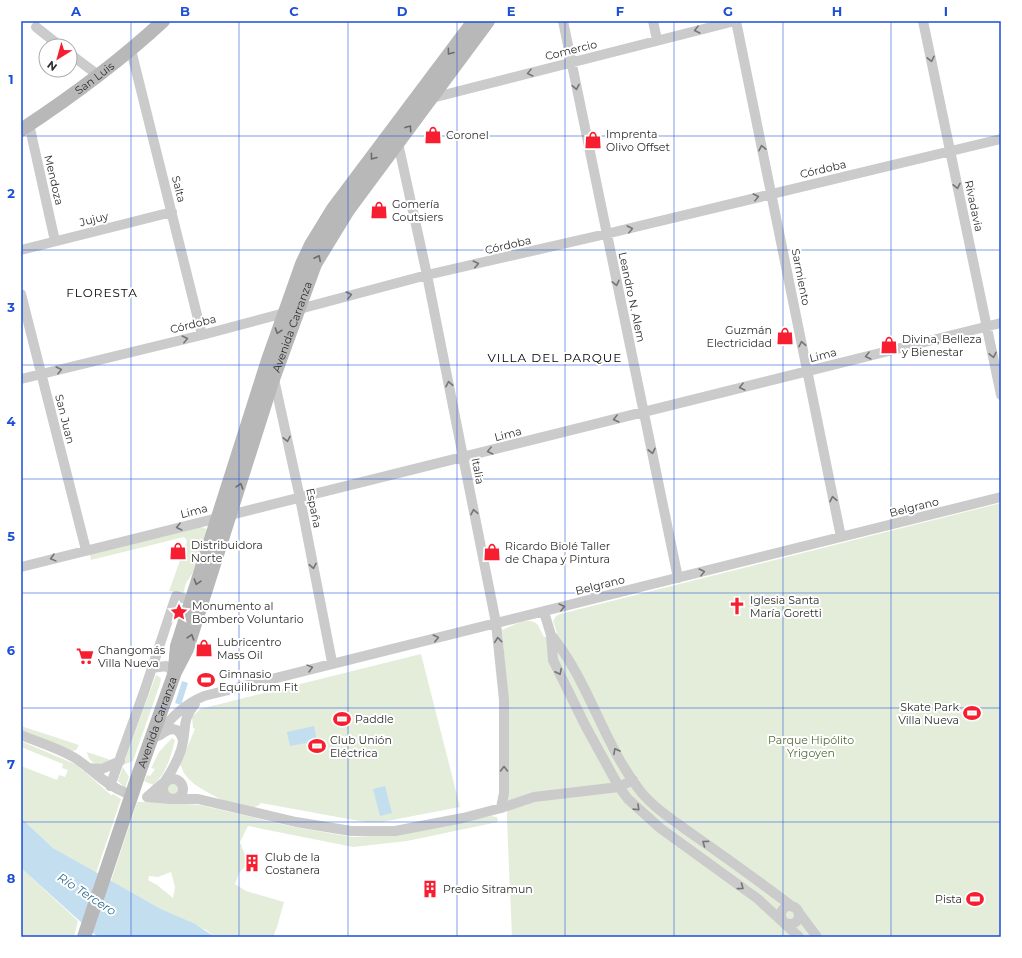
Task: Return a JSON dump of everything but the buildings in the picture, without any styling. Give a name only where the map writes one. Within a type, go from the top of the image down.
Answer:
[{"type":"main road","name":"San Luis","points":[[25,127],[98,76],[131,50],[163,21]]},
{"type":"main road","name":"Avenida Carranza","points":[[175,672],[177,646],[192,600],[258,428],[273,379],[302,264],[321,228],[474,21]]},
{"type":"main road","name":"Avenida Carranza","points":[[84,937],[139,772],[175,672],[187,649],[268,360],[291,310],[327,241],[348,210],[488,21]]},
{"type":"street","name":"Leandro N. Alem","points":[[563,21],[678,578]]},
{"type":"street","points":[[653,21],[657,40]]},
{"type":"street","name":"Comercio","points":[[413,102],[735,21]]},
{"type":"street","name":"Sarmiento","points":[[735,21],[772,193],[841,537]]},
{"type":"street","name":"Rivadavia","points":[[923,21],[1001,395]]},
{"type":"street","points":[[36,27],[50,38]]},
{"type":"street","name":"Salta","points":[[131,50],[202,335]]},
{"type":"street","points":[[78,60],[98,76]]},
{"type":"street","name":"Mendoza","points":[[25,127],[55,241]]},
{"type":"street","name":"Córdoba","points":[[21,379],[202,335],[291,310],[427,275],[606,234],[1001,139]]},
{"type":"street","name":"Italia","points":[[398,142],[427,275],[496,623],[504,700],[504,793],[501,808]]},
{"type":"street","name":"Jujuy","points":[[21,250],[172,212]]},
{"type":"street","name":"San Juan","points":[[21,294],[86,550]]},
{"type":"street","name":"Lima","points":[[21,567],[1001,323]]},
{"type":"street","name":"España","points":[[268,360],[284,423],[300,498],[332,662]]},
{"type":"street","points":[[258,428],[262,419],[271,414],[278,416],[284,423]]},
{"type":"street","name":"Belgrano","points":[[148,748],[165,725],[185,707],[204,696],[332,662],[544,612],[1001,497]]},
{"type":"street","points":[[110,786],[120,761],[176,596],[192,600]]},
{"type":"street","points":[[544,612],[551,635],[553,660],[586,727],[619,786],[640,811],[758,899],[799,937]]},
{"type":"street","points":[[551,635],[566,653],[599,720],[632,780],[642,793],[669,816],[795,908],[818,937]]},
{"type":"street","points":[[152,668],[164,673],[175,672]]},
{"type":"street","points":[[172,799],[163,793],[164,782],[176,763],[183,740],[186,717],[204,696]]},
{"type":"street","points":[[158,736],[165,731],[174,728],[179,731],[183,740]]},
{"type":"street","points":[[21,735],[67,754],[110,786],[124,792]]},
{"type":"street","points":[[87,768],[102,768],[120,761]]},
{"type":"street","points":[[176,763],[178,776],[182,783],[198,799]]},
{"type":"street","points":[[182,783],[173,778],[164,782],[143,797],[198,799],[296,822],[351,831],[406,830],[501,808],[534,797],[619,786],[632,780]]},
{"type":"street","points":[[172,799],[182,795],[182,783]]},
{"type":"street","points":[[783,921],[781,916],[782,910],[787,906],[795,908]]},
{"type":"green space","name":"Parque Hipólito Yrigoyen","points":[[1001,503],[1001,937],[512,937],[507,820],[508,702],[502,630],[521,622],[530,621],[535,622],[538,625],[544,637],[557,633],[553,621],[556,616],[560,614]]},
{"type":"green space","points":[[201,527],[207,529],[196,568],[186,583],[183,594],[169,591],[187,541],[184,537],[91,560],[90,554]]},
{"type":"green space","name":"Club Unión Eléctrica","points":[[421,654],[460,807],[382,822],[365,822],[261,803],[256,807],[247,807],[226,802],[197,786],[186,776],[182,769],[180,764],[195,729],[193,728],[192,717],[200,709]]},
{"type":"green space","points":[[156,675],[161,678],[160,684],[133,761],[123,765]]},
{"type":"green space","points":[[21,726],[79,745],[76,750],[73,751],[21,731]]},
{"type":"green space","points":[[172,738],[175,740],[167,765],[162,775],[153,785],[144,781],[147,775],[150,776],[155,769],[151,768],[159,752]]},
{"type":"green space","points":[[21,741],[77,765],[111,795],[113,794],[121,799],[96,873],[53,848],[21,818],[21,766],[57,780],[59,775],[65,777],[68,770],[62,768],[63,764],[21,747]]},
{"type":"green space","points":[[87,752],[114,761],[105,764],[94,763],[88,757]]},
{"type":"green space","points":[[123,767],[129,777],[125,788],[118,781]]},
{"type":"green space","points":[[172,780],[178,782],[181,788],[179,794],[167,795],[164,789],[166,783]]},
{"type":"green space","points":[[137,802],[200,805],[294,827],[352,837],[404,834],[491,816],[497,817],[498,822],[407,841],[353,847],[248,826],[240,842],[248,863],[239,873],[235,884],[246,891],[284,902],[273,937],[215,937],[206,930],[161,909],[111,881]],"holes":[[[171,872],[175,887],[173,898],[157,885],[148,880],[149,876],[158,877]]]},
{"type":"green space","points":[[21,868],[78,921],[74,937],[21,937]]},
{"type":"water","points":[[182,681],[188,683],[181,705],[175,703]]},
{"type":"water","points":[[314,726],[317,741],[290,746],[287,732]]},
{"type":"water","points":[[385,786],[392,813],[380,816],[373,789]]},
{"type":"water","name":"Río Tercero","points":[[21,818],[53,848],[161,909],[195,924],[215,937],[100,937],[94,934],[21,868]]},
{"type":"place","name":"Coronel","points":[[433,135]]},
{"type":"place","name":"Imprenta Olivo Offset","points":[[593,140]]},
{"type":"place","name":"Gomería Coutsiers","points":[[379,210]]},
{"type":"place","name":"Guzmán Electricidad","points":[[785,336]]},
{"type":"place","name":"Divina, Belleza y Bienestar","points":[[889,345]]},
{"type":"place","name":"Distribuidora Norte","points":[[178,551]]},
{"type":"place","name":"Ricardo Biolé Taller de Chapa y Pintura","points":[[492,552]]},
{"type":"place","name":"Iglesia Santa María Goretti","points":[[737,606]]},
{"type":"place","name":"Monumento al Bombero Voluntario","points":[[179,612]]},
{"type":"place","name":"Lubricentro Mass Oil","points":[[204,648]]},
{"type":"place","name":"Changomás Villa Nueva","points":[[85,656]]},
{"type":"place","name":"Gimnasio Equilibrum Fit","points":[[206,680]]},
{"type":"place","name":"Skate Park Villa Nueva","points":[[972,713]]},
{"type":"place","name":"Paddle","points":[[342,719]]},
{"type":"place","name":"Club Unión Eléctrica","points":[[317,746]]},
{"type":"place","name":"Club de la Costanera","points":[[252,863]]},
{"type":"place","name":"Predio Sitramun","points":[[430,889]]},
{"type":"place","name":"Pista","points":[[975,899]]},
{"type":"district","name":"FLORESTA","points":[[102,292]]},
{"type":"district","name":"VILLA DEL PARQUE","points":[[555,357]]}]
